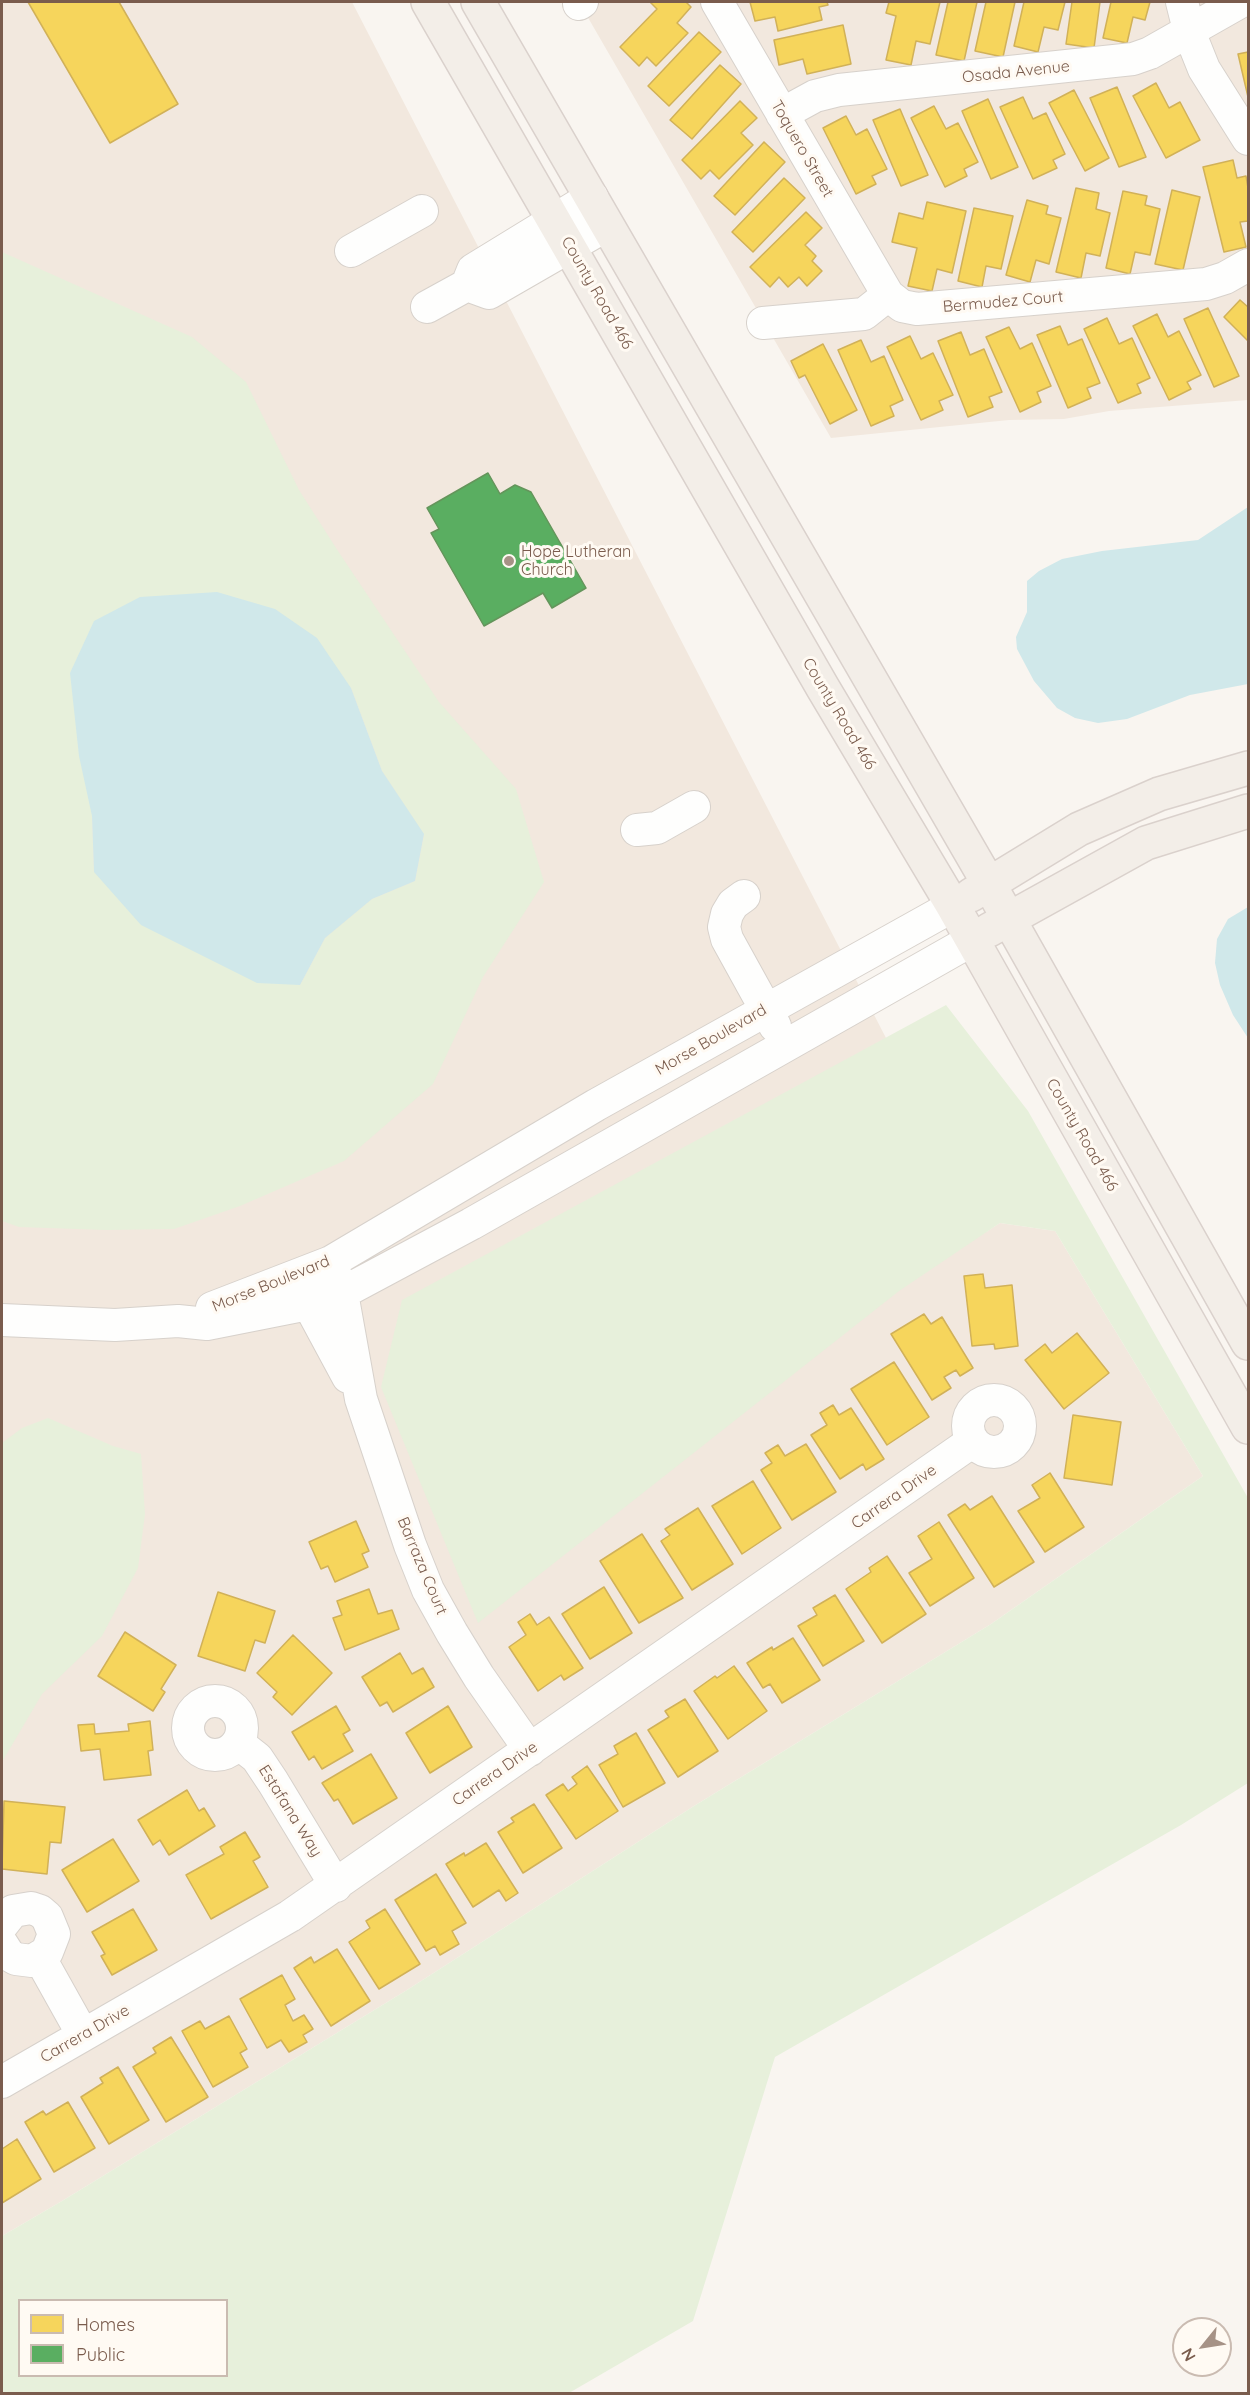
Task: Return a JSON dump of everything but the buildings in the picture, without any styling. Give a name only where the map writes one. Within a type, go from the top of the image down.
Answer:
[{"type":"main road","name":"County Road 466","points":[[428,2],[555,218],[823,688],[953,906],[1248,1427]]},
{"type":"main road","points":[[478,2],[989,884],[1248,1343]]},
{"type":"main road","name":"Morse Boulevard","points":[[953,906],[1079,829],[1159,794],[1248,768]]},
{"type":"main road","name":"Morse Boulevard","points":[[972,940],[1146,843],[1248,811]]},
{"type":"street","name":"Toquero Street","points":[[717,2],[888,296]]},
{"type":"street","name":"Osada Avenue","points":[[782,114],[815,96],[839,90],[1133,59],[1150,53],[1186,16],[1240,2]]},
{"type":"street","points":[[1186,16],[1211,82],[1248,139]]},
{"type":"street","points":[[351,251],[422,211]]},
{"type":"street","points":[[427,308],[467,285],[473,270],[555,218],[599,211]]},
{"type":"street","points":[[467,285],[489,293],[570,246],[599,211]]},
{"type":"street","name":"Bermudez Court","points":[[888,296],[902,306],[917,309],[987,304],[1206,284],[1225,278],[1248,265]]},
{"type":"street","points":[[763,323],[864,314],[888,296]]},
{"type":"street","points":[[637,830],[657,828],[694,807]]},
{"type":"street","points":[[744,896],[733,904],[727,914],[724,927],[727,939],[785,1046]]},
{"type":"street","name":"Morse Boulevard","points":[[302,1291],[331,1262],[596,1105],[953,906]]},
{"type":"street","name":"Morse Boulevard","points":[[2,1320],[115,1325],[178,1321],[207,1324],[302,1291],[342,1293],[471,1224],[972,940]]},
{"type":"street","points":[[596,1105],[618,1141]]},
{"type":"street","name":"Barraza Court","points":[[331,1262],[342,1293],[361,1399],[410,1545],[428,1590],[474,1668],[530,1750]]},
{"type":"street","name":"Barraza Court","points":[[302,1291],[361,1399]]},
{"type":"street","name":"Carrera Drive","points":[[2,2082],[290,1916],[336,1886],[973,1441]]},
{"type":"street","name":"Estafana Way","points":[[238,1743],[257,1758],[336,1886]]},
{"type":"street","points":[[2,1925],[6,1916],[22,1908],[40,1911],[47,1917],[54,1934],[47,1952],[32,1961],[16,1959],[9,1955],[2,1944]]},
{"type":"street","points":[[40,1958],[83,2035]]},
{"type":"shaded area","points":[[2,2],[352,2],[986,1232],[1000,1223],[1055,1231],[1203,1476],[991,1624],[694,1806],[407,1990],[2,2236]]},
{"type":"shaded area","points":[[579,2],[1248,2],[1248,400],[1109,411],[1064,419],[1009,420],[831,438]]},
{"type":"green space","points":[[2,252],[192,337],[246,382],[299,490],[338,551],[439,702],[516,789],[544,882],[483,977],[433,1084],[344,1161],[240,1206],[174,1229],[106,1230],[19,1227],[2,1221]],"holes":[[[351,688],[382,771],[424,835],[415,881],[372,899],[325,938],[300,985],[94,872],[92,816]]]},
{"type":"green space","points":[[946,1005],[1028,1111],[1248,1498],[1248,1783],[1181,1825],[775,2057],[693,2321],[569,2393],[2,2393],[2,2236],[407,1990],[694,1806],[991,1624],[1203,1476],[1055,1231],[1000,1223],[899,1291],[478,1623],[381,1387],[402,1300]]},
{"type":"green space","points":[[48,1418],[113,1446],[141,1454],[145,1514],[138,1568],[102,1636],[42,1694],[2,1762],[2,1443],[22,1428]]},
{"type":"water","points":[[1248,507],[1248,684],[1190,695],[1127,719],[1098,723],[1075,718],[1057,708],[1034,681],[1017,649],[1016,637],[1027,612],[1027,581],[1039,571],[1062,559],[1102,551],[1198,540]]},
{"type":"water","points":[[217,592],[275,609],[317,638],[351,688],[382,771],[424,834],[415,881],[372,899],[325,938],[300,985],[257,983],[141,925],[94,872],[92,816],[79,756],[70,673],[94,621],[140,597]]},
{"type":"water","points":[[1248,907],[1248,1038],[1233,1015],[1220,985],[1215,963],[1217,939],[1228,919]]},
{"type":"place","name":"Hope Lutheran Church","points":[[509,561]]}]
